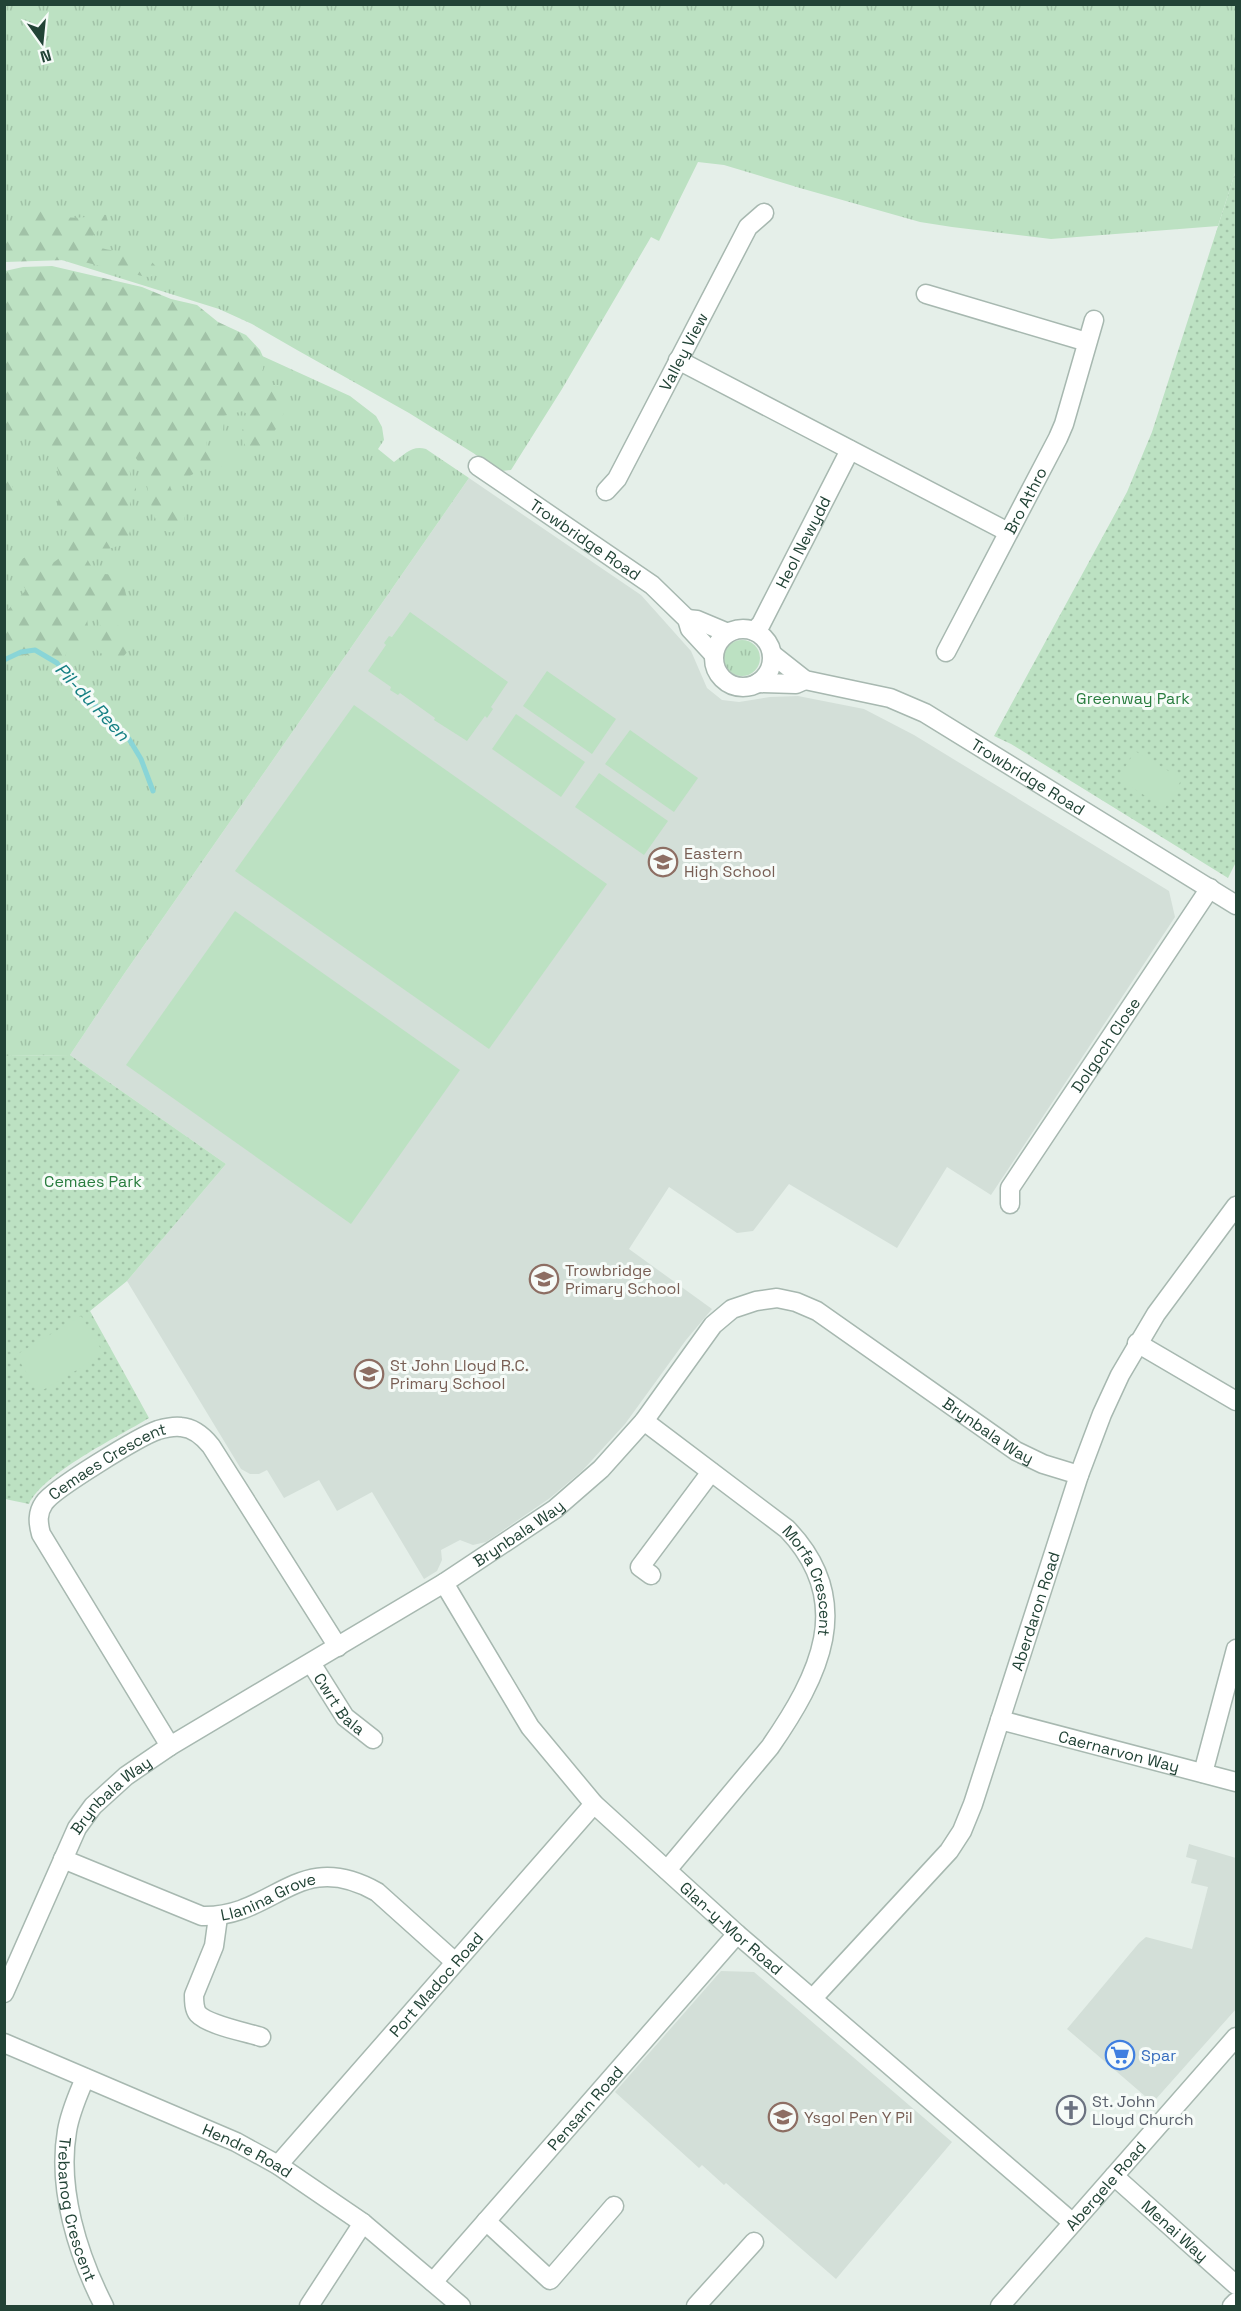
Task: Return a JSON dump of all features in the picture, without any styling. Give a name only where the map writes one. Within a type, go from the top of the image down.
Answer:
[{"type":"street","name":"Valley View","points":[[606,491],[618,479],[748,227],[764,213]]},
{"type":"street","points":[[926,294],[1087,342]]},
{"type":"street","name":"Bro Athro","points":[[946,652],[1064,424],[1094,320]]},
{"type":"street","points":[[678,360],[1008,532]]},
{"type":"street","name":"Heol Newydd","points":[[754,632],[761,624],[850,450]]},
{"type":"street","name":"Trowbridge Road","points":[[478,466],[652,585],[687,619],[690,629],[714,655],[718,673],[731,685],[750,687],[758,683],[796,684],[806,680]]},
{"type":"street","name":"Trowbridge Road","points":[[687,619],[697,620],[728,633],[737,630],[754,632],[768,643],[772,654],[806,680],[890,698],[925,713],[1236,905]]},
{"type":"street","points":[[714,655],[721,638],[728,633]]},
{"type":"street","points":[[758,683],[770,671],[773,663],[772,654]]},
{"type":"street","name":"Dolgoch Close","points":[[1010,1204],[1010,1188],[1209,888]]},
{"type":"street","name":"Aberdaron Road","points":[[813,1998],[955,1841],[974,1804],[1079,1475],[1102,1414],[1137,1343],[1170,1292],[1236,1206]]},
{"type":"street","name":"Brynbala Way","points":[[4,1993],[77,1828],[93,1806],[126,1776],[170,1746],[444,1583],[555,1509],[601,1469],[644,1421],[713,1324],[732,1309],[756,1300],[777,1298],[796,1302],[817,1311],[1016,1451],[1043,1464],[1079,1475]]},
{"type":"street","points":[[1137,1343],[1236,1401]]},
{"type":"street","name":"Morfa Crescent","points":[[644,1421],[787,1529],[809,1554],[824,1597],[826,1617],[825,1638],[809,1682],[784,1726],[770,1747],[667,1870]]},
{"type":"street","name":"Cemaes Crescent","points":[[170,1746],[41,1534],[38,1521],[40,1511],[44,1502],[60,1487],[156,1431],[168,1427],[191,1429],[203,1436],[211,1446],[338,1647]]},
{"type":"street","points":[[651,1575],[640,1567],[711,1472]]},
{"type":"street","name":"Glan-y-Mor Road","points":[[444,1583],[530,1727],[594,1804],[737,1934],[1073,2223]]},
{"type":"street","points":[[1203,1773],[1236,1649]]},
{"type":"street","name":"Cwrt Bala","points":[[311,1663],[345,1717],[373,1739]]},
{"type":"street","name":"Caernarvon Way","points":[[1000,1720],[1236,1782]]},
{"type":"street","name":"Port Madoc Road","points":[[278,2165],[594,1804]]},
{"type":"street","name":"Llanina Grove","points":[[63,1859],[201,1916],[218,1917],[251,1907],[308,1879],[329,1876],[345,1878],[377,1892],[456,1962]]},
{"type":"street","points":[[218,1917],[214,1946],[194,1995],[197,2013],[206,2019],[261,2037]]},
{"type":"street","name":"Pensarn Road","points":[[433,2282],[737,1934]]},
{"type":"street","name":"Abergele Road","points":[[1000,2307],[1236,2037]]},
{"type":"street","name":"Hendre Road","points":[[4,2043],[236,2142],[278,2165],[363,2223],[460,2307]]},
{"type":"street","name":"Trebanog Crescent","points":[[85,2078],[67,2129],[64,2152],[66,2181],[71,2213],[83,2256],[104,2307]]},
{"type":"street","name":"Menai Way","points":[[1114,2176],[1236,2285]]},
{"type":"street","points":[[486,2221],[549,2280],[614,2206]]},
{"type":"street","points":[[309,2307],[363,2223]]},
{"type":"street","points":[[696,2307],[754,2242]]},
{"type":"street","points":[[1232,2307],[1236,2302]]},
{"type":"shaded area","name":"Eastern High School","points":[[469,478],[641,595],[691,651],[707,688],[722,700],[739,702],[770,697],[798,696],[864,709],[914,735],[1169,891],[1175,917],[991,1195],[947,1167],[897,1248],[789,1184],[753,1231],[737,1233],[669,1187],[629,1249],[712,1309],[686,1340],[625,1424],[582,1471],[550,1498],[486,1542],[473,1545],[460,1540],[441,1550],[442,1560],[437,1571],[424,1579],[372,1492],[337,1511],[319,1480],[284,1498],[267,1470],[259,1474],[250,1474],[241,1469],[127,1281],[226,1164],[70,1055]]},
{"type":"shaded area","points":[[1189,1844],[1236,1858],[1236,2009],[1147,2109],[1148,2103],[1145,2096],[1067,2029],[1146,1937],[1192,1949],[1208,1887],[1191,1883],[1197,1860],[1186,1857]]},
{"type":"shaded area","name":"Ysgol Pen Y Pil","points":[[721,1971],[754,1972],[952,2142],[836,2279],[726,2183],[724,2185],[702,2165],[699,2168],[615,2092]]},
{"type":"green space","points":[[5,5],[1236,5],[1236,170],[1218,226],[1051,239],[920,222],[724,165],[698,162],[659,241],[651,237],[562,389],[511,470],[502,471],[409,413],[252,324],[219,309],[49,256],[5,256]]},
{"type":"green space","name":"Greenway Park","points":[[1236,170],[1236,862],[1228,878],[1011,744],[994,736],[1127,492],[1152,432]]},
{"type":"green space","points":[[37,206],[63,217],[106,215],[108,222],[94,234],[90,244],[144,258],[157,268],[155,275],[142,276],[66,260],[5,262],[5,221],[12,222],[19,219],[30,208]]},
{"type":"green space","points":[[52,266],[142,287],[171,299],[197,305],[218,322],[246,335],[260,350],[264,359],[263,369],[258,378],[260,385],[279,385],[285,391],[287,399],[278,426],[258,449],[252,451],[246,447],[240,435],[249,416],[243,411],[224,416],[223,432],[206,442],[207,448],[227,446],[233,451],[232,461],[223,466],[200,470],[183,480],[169,478],[171,490],[185,522],[174,532],[166,532],[159,526],[153,513],[141,467],[131,453],[128,457],[131,481],[136,486],[136,496],[130,501],[129,535],[126,540],[112,548],[89,548],[86,556],[94,569],[103,574],[115,574],[129,570],[135,575],[125,588],[131,613],[117,612],[111,615],[115,623],[124,631],[129,650],[123,657],[106,655],[95,648],[94,644],[103,631],[94,612],[90,611],[87,618],[89,636],[69,649],[61,663],[32,655],[11,658],[5,656],[5,613],[26,590],[14,574],[15,567],[23,558],[30,556],[34,570],[55,561],[66,551],[73,530],[58,523],[57,508],[61,480],[42,434],[33,430],[11,436],[5,434],[5,271],[23,267]]},
{"type":"green space","points":[[4,291],[192,324],[350,396],[376,416],[382,427],[384,440],[378,449],[394,462],[413,449],[426,449],[469,478],[70,1055],[5,1056]]},
{"type":"green space","points":[[5,473],[10,476],[13,495],[5,512]]},
{"type":"green space","points":[[410,612],[508,682],[491,707],[493,709],[487,718],[485,716],[467,741],[434,720],[435,718],[400,693],[398,695],[390,690],[391,687],[368,671],[386,645],[384,643],[389,636],[392,637]]},
{"type":"green space","points":[[742,640],[755,645],[760,658],[755,671],[742,676],[729,671],[724,658],[729,645]]},
{"type":"green space","points":[[547,671],[616,719],[592,754],[523,706]]},
{"type":"green space","points":[[354,705],[607,884],[489,1049],[235,871]]},
{"type":"green space","points":[[516,714],[585,762],[561,797],[492,749]]},
{"type":"green space","points":[[630,730],[698,778],[674,812],[605,764]]},
{"type":"green space","points":[[1135,751],[1182,779],[1165,808],[1118,779]]},
{"type":"green space","points":[[599,773],[668,821],[644,855],[575,807]]},
{"type":"green space","points":[[235,911],[460,1070],[351,1224],[126,1065]]},
{"type":"green space","name":"Cemaes Park","points":[[70,1055],[226,1164],[127,1281],[90,1311],[149,1418],[65,1468],[37,1492],[29,1504],[5,1499],[4,1056]]},
{"type":"green space","points":[[81,1316],[104,1354],[38,1393],[16,1355]]},
{"type":"waterway","name":"Pil-du Reen","points":[[4,660],[21,652],[35,650],[57,663],[72,682],[129,739],[141,759],[153,791]]},
{"type":"place","name":"Eastern High School","points":[[663,862]]},
{"type":"place","name":"Trowbridge Primary School","points":[[544,1279]]},
{"type":"place","name":"St John Lloyd R.C. Primary School","points":[[369,1374]]},
{"type":"place","name":"Spar","points":[[1120,2055]]},
{"type":"place","name":"St. John Lloyd Church","points":[[1071,2110]]},
{"type":"place","name":"Ysgol Pen Y Pil","points":[[783,2117]]}]
